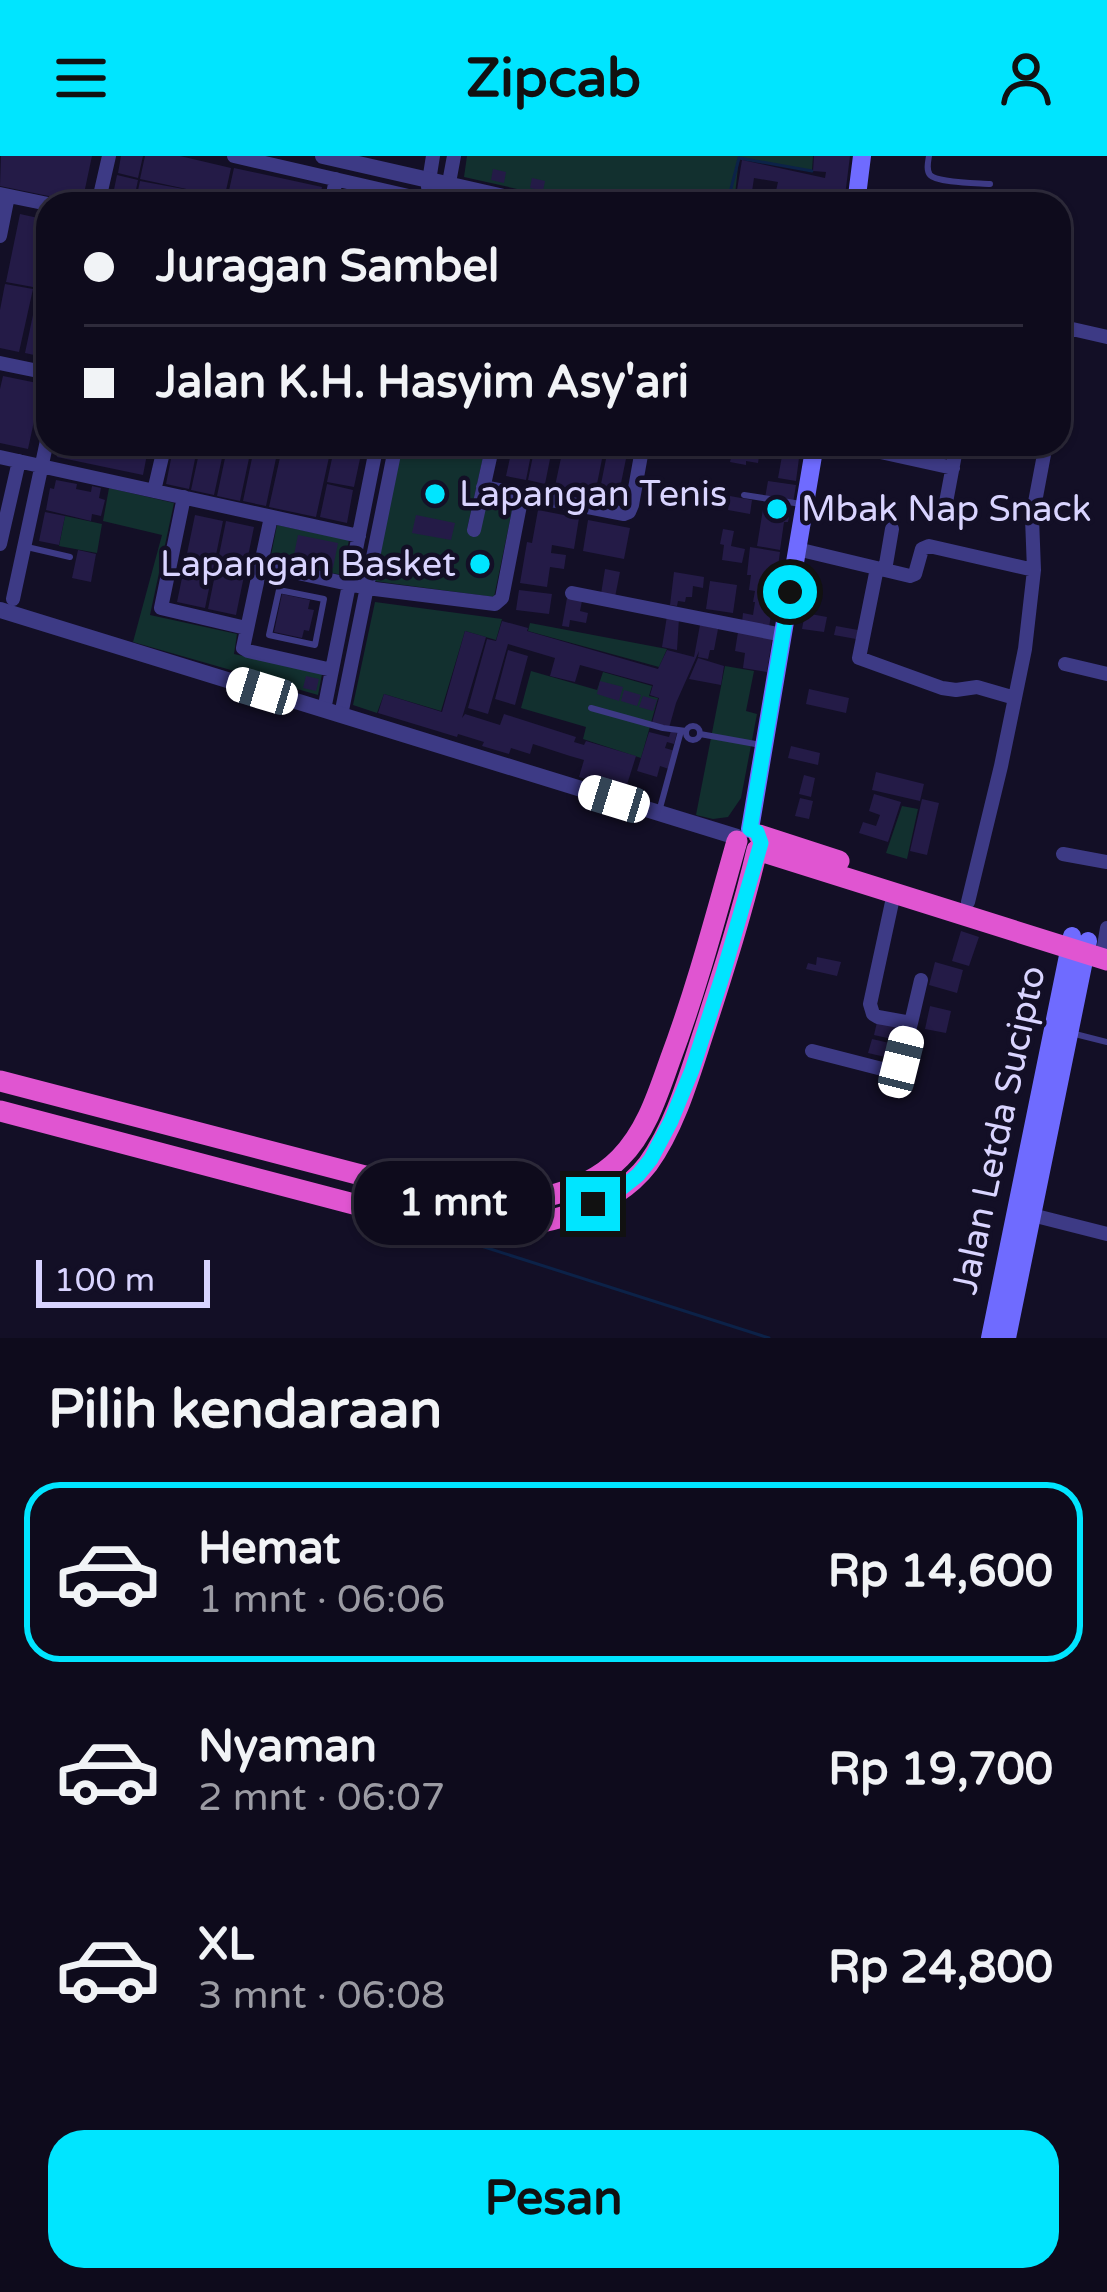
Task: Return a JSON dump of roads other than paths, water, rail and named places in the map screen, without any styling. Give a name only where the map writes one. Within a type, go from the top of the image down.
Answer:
[{"type":"highway","points":[[748,838],[887,886],[1092,945]]},
{"type":"highway","points":[[0,1081],[439,1197],[488,1203],[545,1196],[610,1167],[632,1144],[693,997],[748,838]]},
{"type":"highway","points":[[0,1111],[438,1224],[491,1228],[550,1219],[593,1204],[638,1175],[658,1146],[692,1070],[741,917],[748,838]]},
{"type":"highway","points":[[887,886],[968,902],[1092,945]]},
{"type":"highway","points":[[0,1098],[32,1107],[47,1123]]},
{"type":"highway","points":[[545,1196],[550,1219]]},
{"type":"main road","points":[[858,192],[862,156]]},
{"type":"main road","points":[[748,838],[813,456]]},
{"type":"main road","name":"Jalan Letda Sucipto","points":[[1000,1331],[1032,1215],[1092,945]]},
{"type":"main road","name":"Jalan Letda Sucipto","points":[[1000,1331],[1092,945]]},
{"type":"street","points":[[101,192],[109,156]]},
{"type":"street","points":[[234,156],[386,192]]},
{"type":"street","points":[[323,156],[480,192]]},
{"type":"street","points":[[427,192],[434,156],[453,158],[448,192]]},
{"type":"street","points":[[333,192],[336,179]]},
{"type":"street","points":[[0,236],[4,195],[36,202]]},
{"type":"street","points":[[1071,329],[1107,337]]},
{"type":"street","points":[[0,364],[36,372]]},
{"type":"street","points":[[43,456],[24,549],[6,605],[333,713],[748,838]]},
{"type":"street","points":[[154,491],[162,456]]},
{"type":"street","points":[[333,713],[332,670],[349,584],[385,456]]},
{"type":"street","points":[[333,713],[367,588],[387,456]]},
{"type":"street","points":[[474,530],[490,456]]},
{"type":"street","points":[[483,487],[627,513],[642,456]]},
{"type":"street","points":[[898,456],[952,468]]},
{"type":"street","points":[[944,513],[954,456]]},
{"type":"street","points":[[968,902],[1025,649],[1034,570],[1031,518],[1044,456]]},
{"type":"street","points":[[0,457],[359,536]]},
{"type":"street","points":[[19,461],[0,545],[24,549]]},
{"type":"street","points":[[260,565],[367,588],[492,604],[502,598],[522,495]]},
{"type":"street","points":[[184,497],[160,608],[246,628]]},
{"type":"street","points":[[271,517],[244,649],[332,670]]},
{"type":"street","points":[[892,530],[859,658],[942,688],[977,687],[1015,698]]},
{"type":"street","points":[[797,549],[913,576],[922,549],[929,546],[1034,570]]},
{"type":"street","points":[[572,593],[783,635]]},
{"type":"street","points":[[1065,664],[1107,674]]},
{"type":"street","points":[[1063,854],[1107,862]]},
{"type":"street","points":[[887,886],[870,1004],[878,1017],[911,1024]]},
{"type":"street","points":[[812,1052],[893,1071],[900,1065],[921,980]]},
{"type":"street","points":[[1032,1215],[1107,1234]]},
{"type":"lane","points":[[929,156],[928,174],[934,178],[990,184]]},
{"type":"lane","points":[[743,495],[805,505]]},
{"type":"lane","points":[[24,549],[70,557]]},
{"type":"lane","points":[[301,573],[298,588],[306,595]]},
{"type":"lane","points":[[279,590],[306,595],[325,602],[316,644],[270,636],[279,590]]},
{"type":"lane","points":[[282,659],[286,645],[297,642]]},
{"type":"lane","points":[[591,708],[684,731]]},
{"type":"lane","points":[[684,731],[692,740],[700,734],[764,746]]},
{"type":"lane","points":[[658,813],[684,731]]},
{"type":"lane","points":[[1069,1033],[1107,1042]]},
{"type":"waterway","points":[[730,192],[739,158],[812,171]]},
{"type":"waterway","points":[[453,1237],[769,1338]]},
{"type":"place","name":"Lapangan Tenis","points":[[435,494]]},
{"type":"place","name":"Mbak Nap Snack","points":[[777,509]]},
{"type":"place","name":"Lapangan Basket","points":[[480,564]]}]
